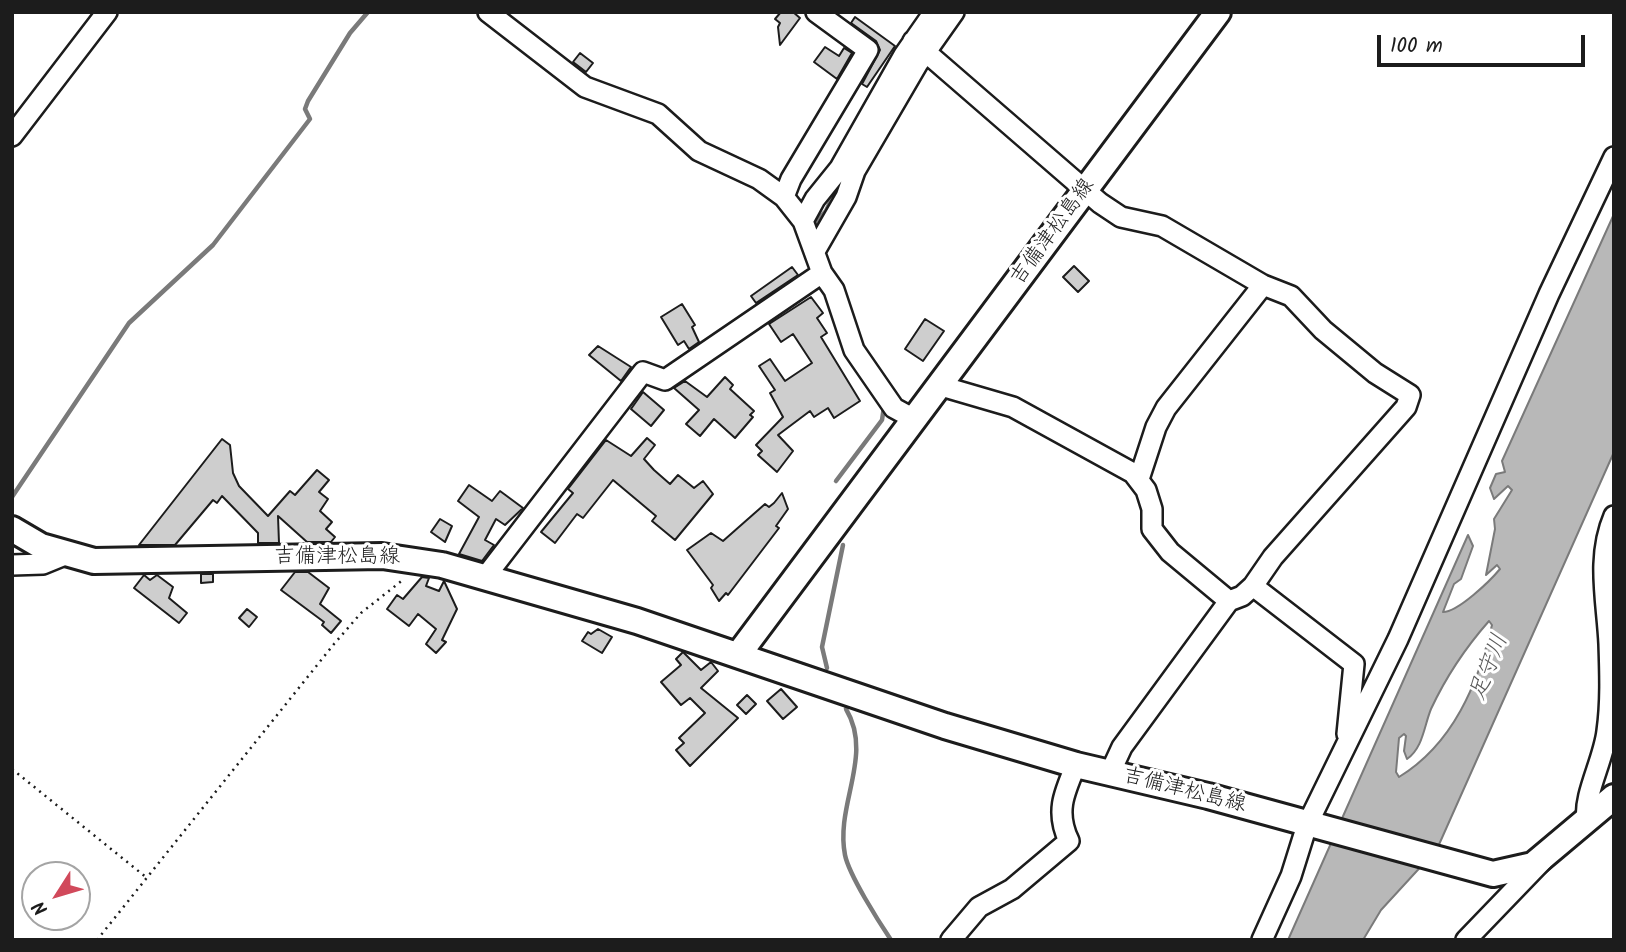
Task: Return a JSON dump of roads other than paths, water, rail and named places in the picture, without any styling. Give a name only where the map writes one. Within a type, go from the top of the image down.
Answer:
[{"type":"main road","name":"吉備津松島線","points":[[738,655],[1218,12]]},
{"type":"main road","name":"吉備津松島線","points":[[12,529],[65,555],[94,561],[355,555],[426,561],[486,576],[738,655],[945,726],[1076,765],[1208,796],[1493,874],[1533,865],[1614,797]]},
{"type":"street","points":[[12,136],[107,12]]},
{"type":"street","points":[[488,12],[585,87],[658,114],[699,151],[759,179],[784,197],[808,233],[818,276],[834,290],[854,350],[894,408],[916,420]]},
{"type":"street","points":[[784,197],[791,179],[868,50],[816,12]]},
{"type":"street","points":[[808,233],[846,197],[855,171],[920,47],[934,12]]},
{"type":"street","points":[[808,233],[815,200],[840,168],[920,47],[954,12]]},
{"type":"street","points":[[920,47],[1084,192],[1121,217],[1162,226],[1263,285],[1291,296],[1323,330],[1375,373],[1410,396],[1410,401],[1273,557],[1253,586],[1242,596],[1229,601],[1122,747],[1110,773]]},
{"type":"street","points":[[1262,940],[1443,539],[1549,294],[1614,157]]},
{"type":"street","points":[[486,576],[643,372],[666,380],[818,276]]},
{"type":"street","points":[[1139,479],[1156,427],[1166,408],[1263,285]]},
{"type":"street","points":[[941,386],[1013,407],[1120,464],[1139,479],[1152,509],[1152,528],[1170,552],[1229,601]]},
{"type":"street","points":[[1587,819],[1584,804],[1600,769],[1608,728],[1609,645],[1602,559],[1614,516]]},
{"type":"street","points":[[12,565],[43,564],[65,555]]},
{"type":"street","points":[[1253,586],[1354,664],[1345,752]]},
{"type":"street","points":[[951,940],[979,907],[1012,889],[1069,841],[1062,826],[1060,800],[1076,765]]},
{"type":"street","points":[[1466,940],[1551,852]]},
{"type":"street","points":[[1493,874],[1504,901]]},
{"type":"water","name":"足守川","points":[[1614,214],[1614,452],[1437,849],[1381,910],[1363,940],[1288,940],[1468,535],[1473,546],[1461,579],[1454,584],[1443,612],[1465,602],[1500,569],[1497,565],[1486,575],[1495,529],[1494,519],[1512,490],[1508,486],[1494,499],[1490,488],[1496,474],[1505,472],[1502,461]],"holes":[[[1489,621],[1492,625],[1479,669],[1460,711],[1434,748],[1399,777],[1396,772],[1399,738],[1404,734],[1406,736],[1404,751],[1407,759],[1417,749],[1431,709],[1450,675]]]},
{"type":"waterway","points":[[12,497],[129,323],[213,245],[310,119],[305,109],[308,101],[350,33],[368,12]]},
{"type":"waterway","points":[[810,228],[826,211],[839,183]]},
{"type":"waterway","points":[[836,481],[882,420],[884,407]]},
{"type":"waterway","points":[[827,668],[822,647],[843,545]]},
{"type":"waterway","points":[[846,709],[854,727],[856,744],[843,836],[845,855],[858,886],[891,940]]}]
